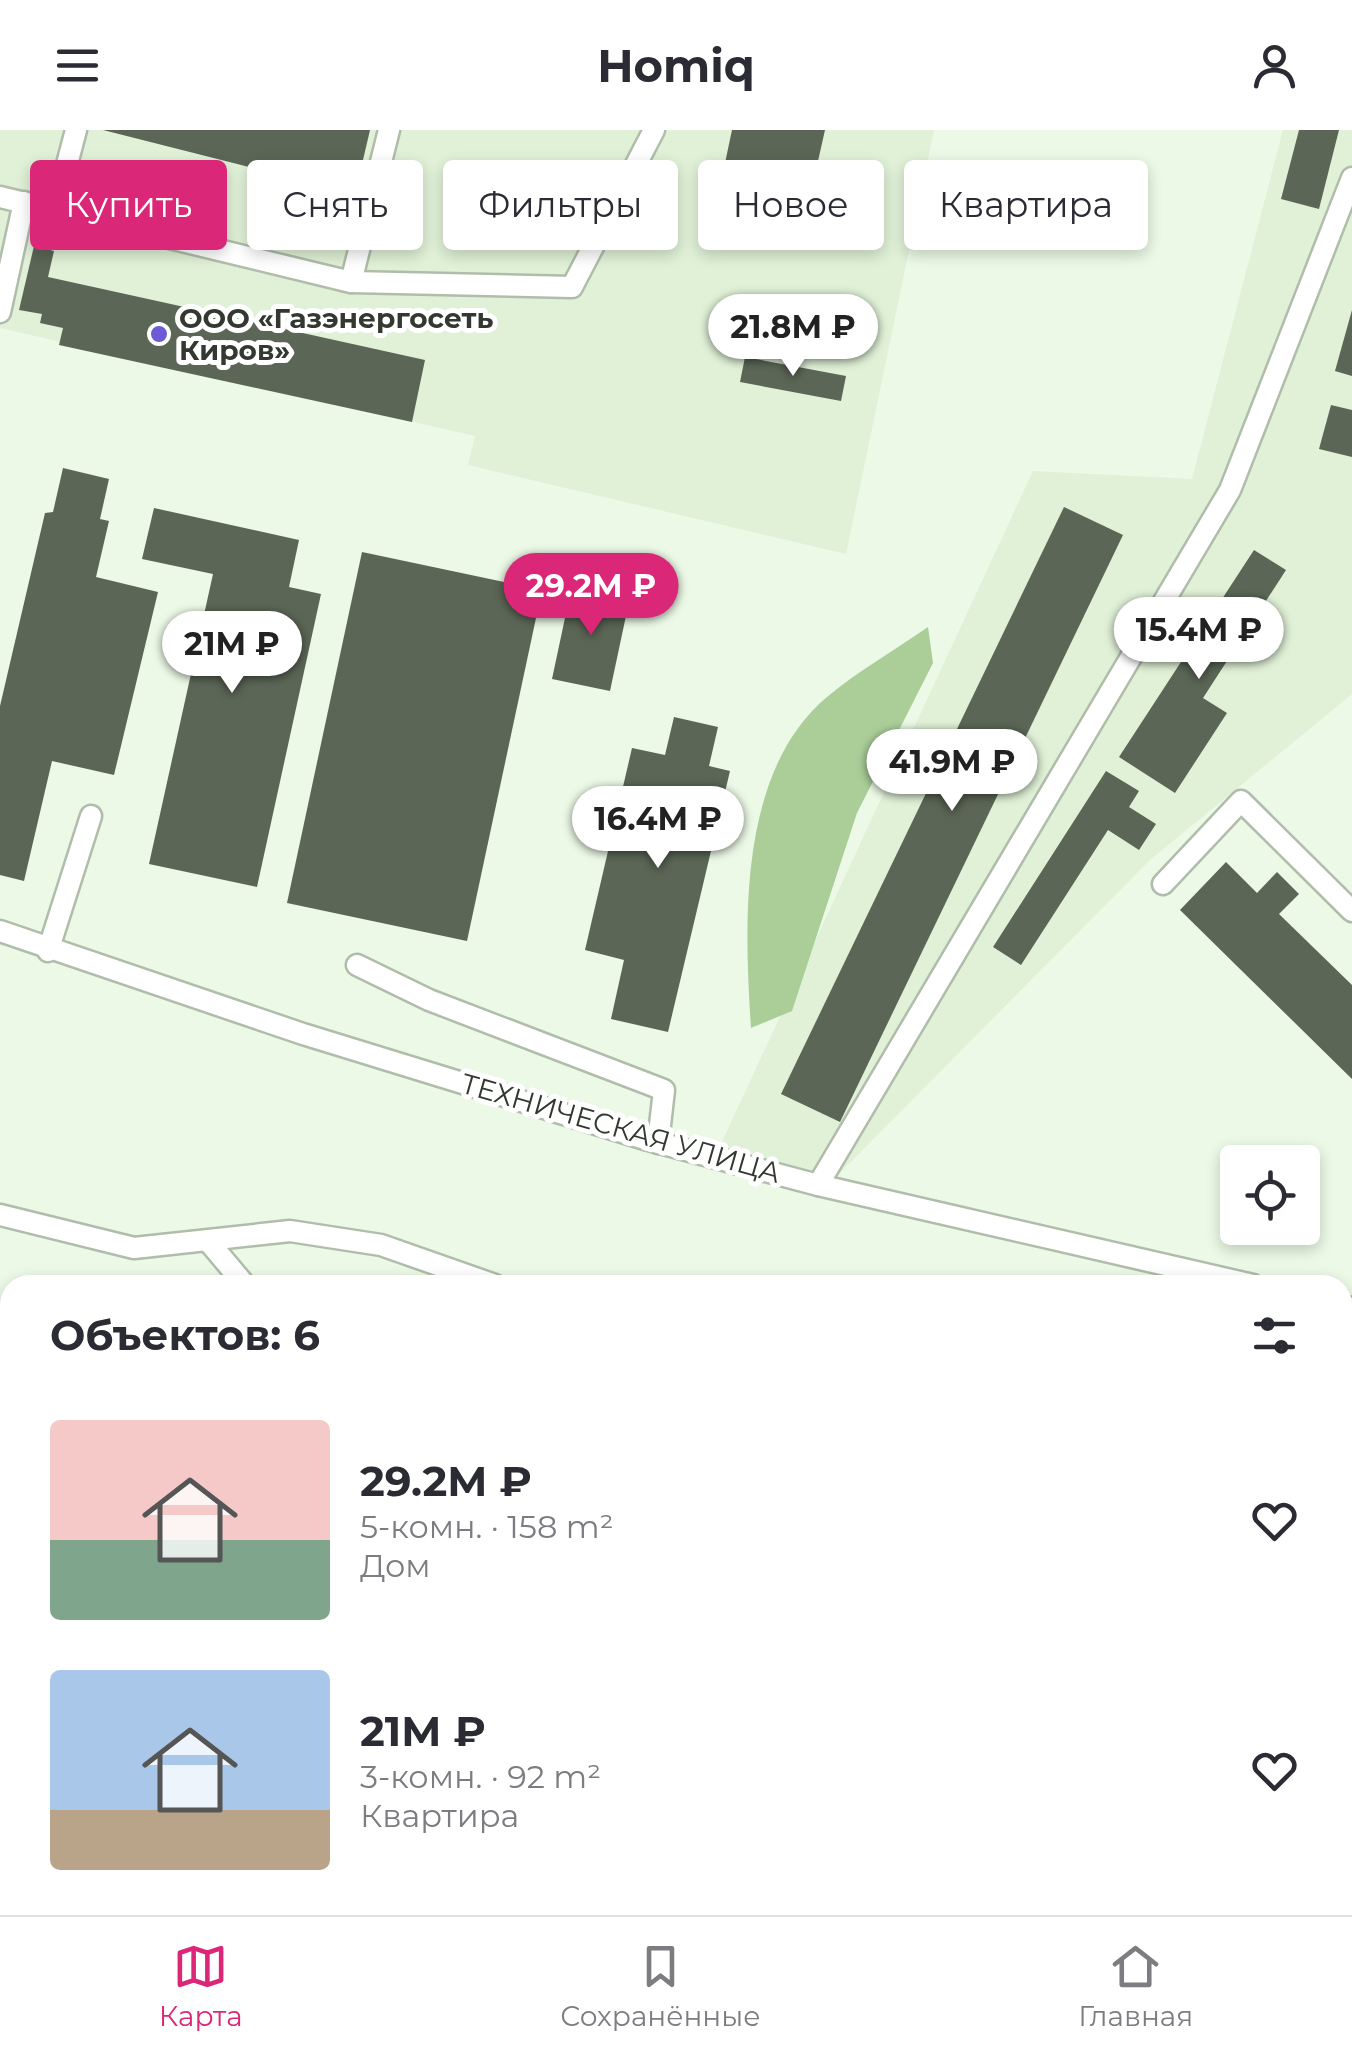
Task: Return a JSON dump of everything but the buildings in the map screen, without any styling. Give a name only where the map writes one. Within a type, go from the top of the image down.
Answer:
[{"type":"lane","points":[[68,160],[76,130]]},
{"type":"lane","points":[[351,282],[389,130]]},
{"type":"lane","points":[[219,250],[351,282],[572,286],[654,130]]},
{"type":"lane","points":[[818,1184],[1230,490],[1352,178]]},
{"type":"lane","points":[[0,197],[30,204]]},
{"type":"lane","points":[[0,312],[24,202]]},
{"type":"lane","points":[[1163,884],[1241,801],[1352,911]]},
{"type":"lane","points":[[48,951],[91,816]]},
{"type":"lane","name":"ТЕХНИЧЕСКАЯ УЛИЦА","points":[[0,931],[48,951],[658,1143],[1209,1275]]},
{"type":"lane","points":[[357,965],[429,1000],[664,1090],[658,1143]]},
{"type":"lane","points":[[0,1215],[134,1248],[290,1231],[381,1246],[466,1275]]},
{"type":"lane","points":[[208,1241],[236,1275]]},
{"type":"shaded area","points":[[0,130],[934,130],[928,160],[904,160],[904,250],[909,250],[846,554],[468,465],[475,436],[0,328]]},
{"type":"shaded area","points":[[1283,130],[1352,130],[1352,694],[1150,860],[832,1181],[720,1146],[1033,471],[1192,479]]},
{"type":"green space","points":[[928,627],[933,663],[857,813],[792,1011],[751,1028],[747,942],[753,851],[762,807],[777,765],[798,728],[827,697]]},
{"type":"place","name":"ООО «Газэнергосеть Киров»","points":[[159,334]]}]
